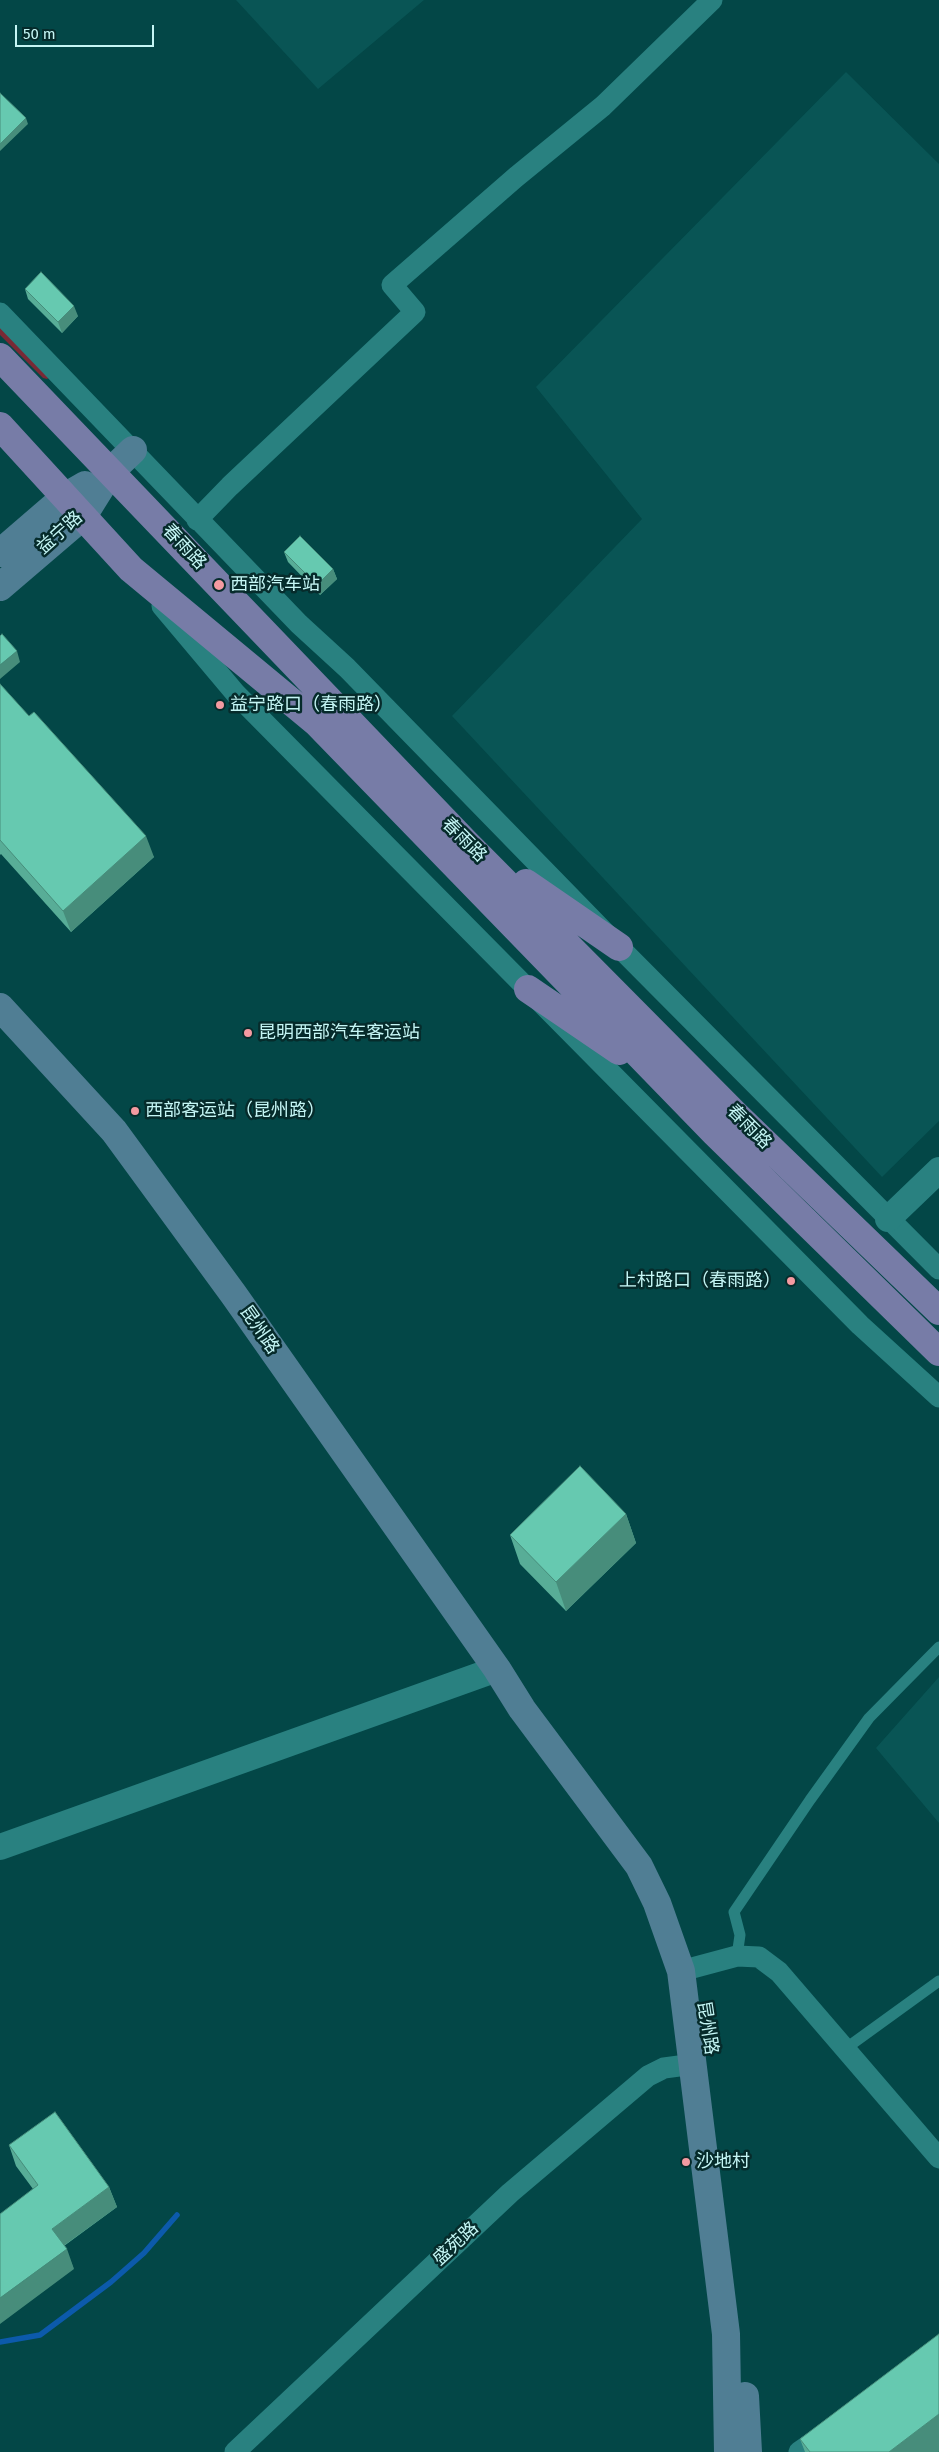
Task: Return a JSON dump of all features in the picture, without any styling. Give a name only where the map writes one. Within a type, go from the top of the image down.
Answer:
[{"type":"main road","name":"春雨路","points":[[0,357],[465,842],[735,1114],[939,1311]]},
{"type":"main road","name":"春雨路","points":[[0,426],[131,569],[317,723],[669,1086],[845,1262],[939,1352]]},
{"type":"main road","name":"益宁路","points":[[0,586],[74,506],[133,450]]},
{"type":"main road","name":"益宁路","points":[[0,553],[74,506]]},
{"type":"main road","points":[[465,842],[620,947]]},
{"type":"main road","points":[[528,989],[669,1086]]},
{"type":"main road","name":"昆州路","points":[[0,1008],[114,1131],[234,1295],[497,1669],[522,1708],[639,1866],[689,1969],[713,2068],[741,2333],[748,2452]]},
{"type":"main road","name":"昆州路","points":[[689,1969],[694,2064],[726,2334],[728,2452]]},
{"type":"street","points":[[197,520],[230,486],[415,312],[392,285],[516,177],[603,106],[712,0]]},
{"type":"street","points":[[0,313],[299,624],[347,668],[939,1269]]},
{"type":"street","points":[[131,569],[236,694],[860,1325],[939,1397]]},
{"type":"street","points":[[888,1219],[939,1170]]},
{"type":"street","points":[[0,1847],[497,1669]]},
{"type":"street","points":[[689,1969],[737,1956],[759,1957],[779,1972],[939,2158]]},
{"type":"street","name":"盛苑路","points":[[235,2452],[510,2193],[648,2076],[664,2068],[694,2064]]},
{"type":"street","points":[[799,2452],[846,2419]]},
{"type":"lane","points":[[737,1956],[740,1935],[734,1912],[810,1800],[869,1718],[939,1647]]},
{"type":"lane","points":[[845,2049],[939,1981]]},
{"type":"shaded area","points":[[236,0],[424,0],[318,89]]},
{"type":"shaded area","points":[[846,72],[939,164],[939,1121],[882,1177],[452,716],[642,519],[536,387]]},
{"type":"shaded area","points":[[0,320],[51,376],[47,379],[43,378],[0,335]]},
{"type":"shaded area","points":[[939,1677],[939,1823],[876,1748]]},
{"type":"building","points":[[0,93],[26,118],[0,144]]},
{"type":"building","points":[[41,272],[74,306],[58,322],[25,289]]},
{"type":"building","points":[[300,536],[333,569],[317,585],[284,552]]},
{"type":"building","points":[[2,634],[17,651],[0,665],[0,636]]},
{"type":"building","points":[[0,684],[29,716],[34,712],[146,836],[63,911],[0,840]]},
{"type":"building","points":[[580,1466],[626,1514],[556,1582],[510,1535]]},
{"type":"building","points":[[55,2112],[109,2187],[52,2229],[67,2249],[0,2298],[0,2214],[38,2185],[9,2145]]},
{"type":"building","points":[[939,2334],[939,2414],[889,2452],[810,2452],[800,2439]]},
{"type":"waterway","points":[[0,2342],[40,2335],[111,2282],[144,2253],[177,2215]]},
{"type":"place","name":"西部汽车站","points":[[219,585]]},
{"type":"place","name":"益宁路口（春雨路）","points":[[220,705]]},
{"type":"place","name":"昆明西部汽车客运站","points":[[248,1033]]},
{"type":"place","name":"西部客运站（昆州路）","points":[[135,1111]]},
{"type":"place","name":"上村路口（春雨路）","points":[[791,1281]]},
{"type":"place","name":"沙地村","points":[[686,2162]]}]
